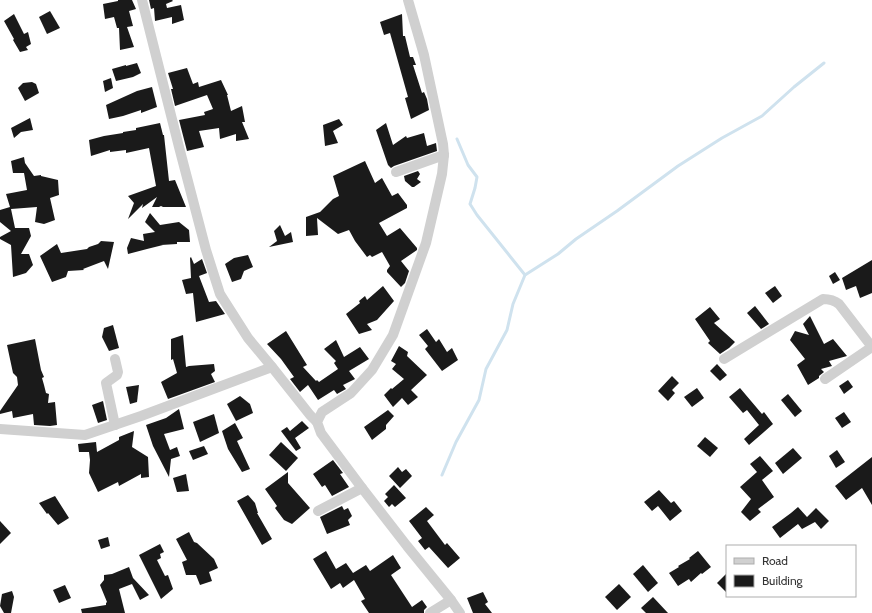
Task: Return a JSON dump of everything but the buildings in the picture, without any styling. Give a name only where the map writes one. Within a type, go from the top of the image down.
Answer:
[{"type":"street","points":[[142,0],[206,250],[220,294],[248,338],[317,422],[321,433],[362,488],[460,613]]},
{"type":"street","points":[[317,422],[322,412],[351,393],[372,370],[393,335],[426,242],[442,174],[444,155],[443,144],[424,55],[408,0]]},
{"type":"street","points":[[396,172],[444,155]]},
{"type":"street","points":[[724,359],[823,299],[830,300],[835,301],[838,304],[872,348],[825,379]]},
{"type":"street","points":[[115,359],[118,372],[117,375],[106,383],[115,425]]},
{"type":"street","points":[[0,429],[86,434],[140,416],[272,367]]},
{"type":"street","points":[[318,511],[362,488]]},
{"type":"street","points":[[430,613],[451,600]]},
{"type":"waterway","points":[[442,475],[456,442],[479,400],[486,369],[507,330],[513,304],[525,275],[558,254],[576,239],[678,166],[722,138],[762,116],[794,87],[824,63]]},
{"type":"waterway","points":[[457,139],[468,165],[477,177],[470,204],[477,215],[525,275]]}]
